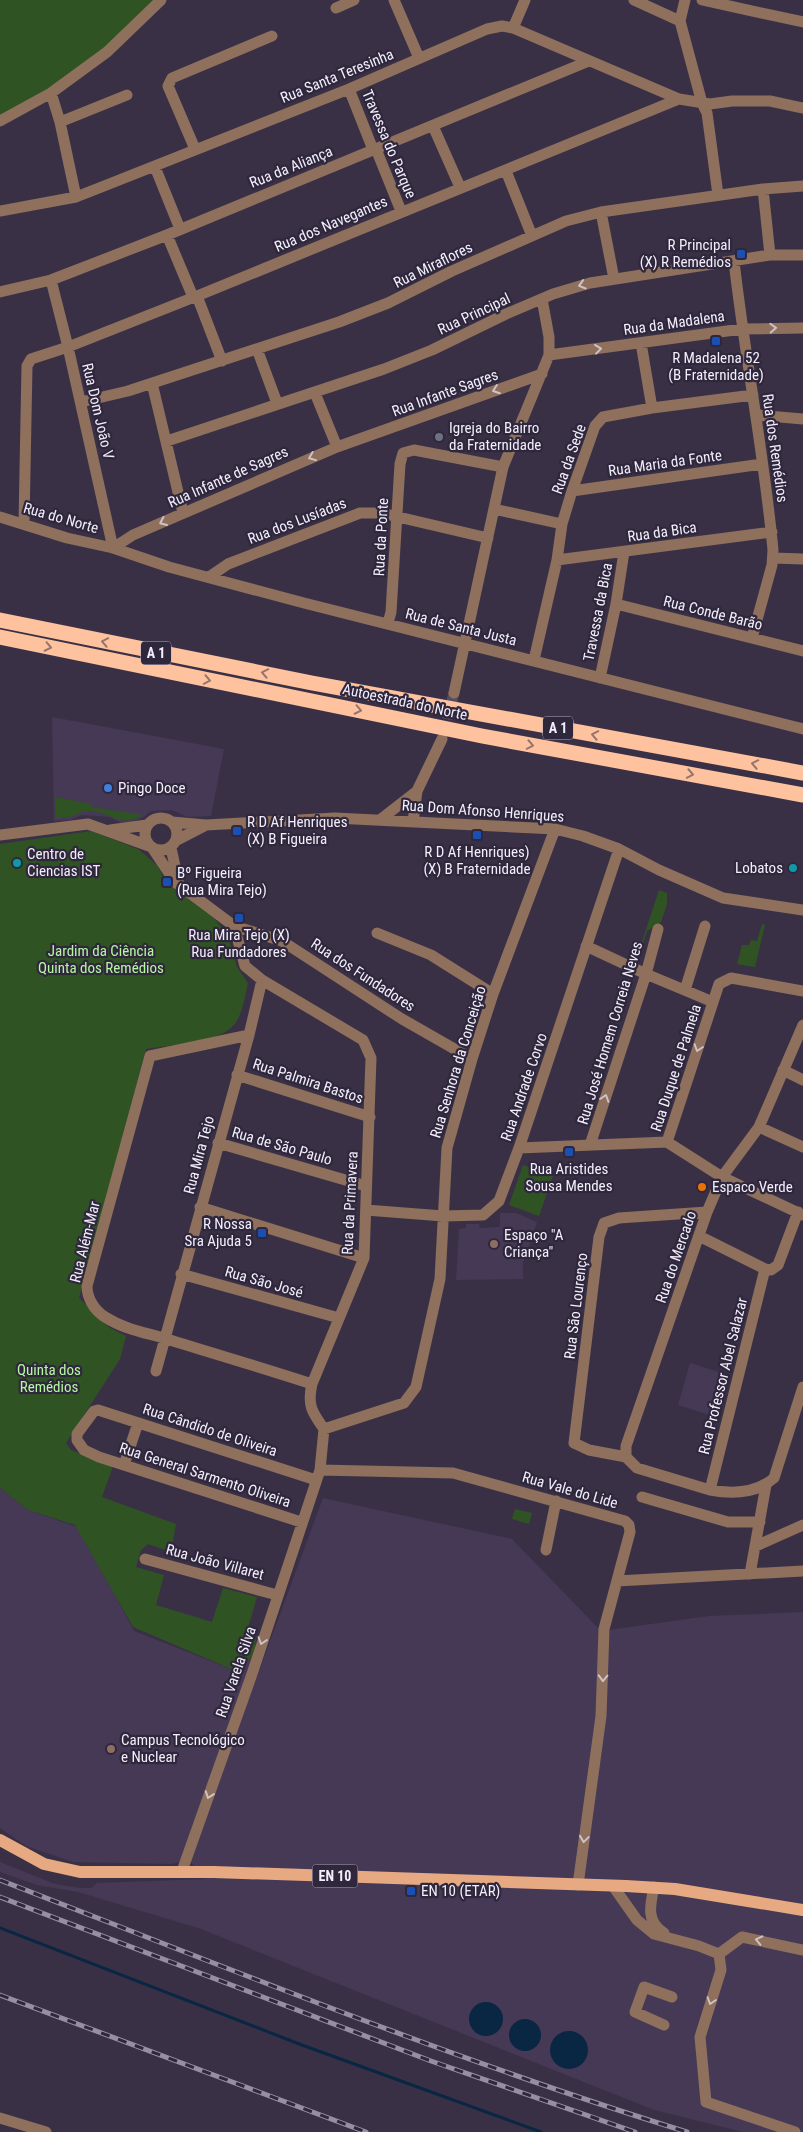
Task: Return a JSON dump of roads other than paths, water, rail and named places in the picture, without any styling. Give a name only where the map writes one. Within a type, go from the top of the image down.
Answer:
[{"type":"highway","name":"Autoestrada do Norte","points":[[0,620],[312,683],[803,774]]},
{"type":"highway","name":"Autoestrada do Norte","points":[[0,637],[473,734],[803,795]]},
{"type":"main road","name":"EN 10","points":[[0,1840],[29,1857],[60,1869],[99,1872],[182,1872],[654,1887],[803,1910]]},
{"type":"street","points":[[0,121],[51,93],[107,52],[161,0]]},
{"type":"street","points":[[336,8],[354,0]]},
{"type":"street","points":[[394,0],[419,58]]},
{"type":"street","points":[[513,28],[525,0]]},
{"type":"street","points":[[634,0],[680,20]]},
{"type":"street","points":[[685,0],[680,20],[702,102],[707,113],[718,195]]},
{"type":"street","points":[[702,0],[803,22]]},
{"type":"street","name":"Rua Santa Teresinha","points":[[0,211],[76,197],[349,88],[487,29],[502,26],[513,28],[679,99]]},
{"type":"street","points":[[195,149],[168,86],[172,78],[272,36]]},
{"type":"street","name":"Rua da Aliança","points":[[0,292],[51,280],[168,235],[589,61]]},
{"type":"street","name":"Travessa do Parque","points":[[349,88],[372,147],[376,149],[401,211]]},
{"type":"street","points":[[51,93],[60,122],[76,197]]},
{"type":"street","points":[[60,122],[127,95]]},
{"type":"street","points":[[679,99],[710,104],[732,101],[762,101],[803,108]]},
{"type":"street","name":"Rua dos Navegantes","points":[[24,523],[27,366],[31,360],[195,296],[460,187],[506,171],[679,99]]},
{"type":"street","points":[[433,126],[460,187]]},
{"type":"street","points":[[155,166],[180,229]]},
{"type":"street","points":[[506,171],[532,236]]},
{"type":"street","name":"Rua Miraflores","points":[[81,402],[128,391],[339,322],[388,303],[566,221],[601,212],[763,189],[803,186]]},
{"type":"street","points":[[763,189],[770,256]]},
{"type":"street","points":[[601,212],[614,279]]},
{"type":"street","points":[[168,235],[222,361]]},
{"type":"street","name":"Rua Principal","points":[[166,441],[315,392],[432,350],[542,299],[590,283],[770,256],[803,255]]},
{"type":"street","name":"Rua dos Remédios","points":[[734,261],[742,329],[757,415],[772,532],[773,558],[752,638]]},
{"type":"street","name":"Rua Dom João V","points":[[51,280],[81,402],[113,548]]},
{"type":"street","points":[[454,693],[503,467],[549,355],[549,337],[542,299]]},
{"type":"street","name":"Rua da Madalena","points":[[549,355],[742,329],[803,328]]},
{"type":"street","points":[[641,343],[652,408]]},
{"type":"street","points":[[257,349],[277,403]]},
{"type":"street","name":"Rua Infante Sagres","points":[[358,440],[542,374]]},
{"type":"street","points":[[152,383],[183,513]]},
{"type":"street","points":[[315,392],[337,447]]},
{"type":"street","name":"Rua da Sede","points":[[534,660],[557,560],[562,524],[595,426],[604,417],[652,408],[753,395]]},
{"type":"street","points":[[757,415],[803,419]]},
{"type":"street","name":"Rua Infante de Sagres","points":[[113,548],[134,535],[183,513],[337,447],[358,440]]},
{"type":"street","name":"Rua da Ponte","points":[[388,623],[391,612],[400,464],[403,453],[414,450],[503,467]]},
{"type":"street","name":"Rua Maria da Fonte","points":[[572,491],[762,464]]},
{"type":"street","points":[[494,509],[562,524]]},
{"type":"street","name":"Rua dos Lusíadas","points":[[209,576],[228,564],[360,513],[381,513],[397,516],[488,538]]},
{"type":"street","name":"Rua do Norte","points":[[0,517],[67,538],[113,548]]},
{"type":"street","name":"Rua da Bica","points":[[557,560],[772,532]]},
{"type":"street","name":"Rua de Santa Justa","points":[[113,548],[169,567],[209,576],[304,603],[803,729]]},
{"type":"street","name":"Travessa da Bica","points":[[600,678],[616,604],[624,552]]},
{"type":"street","points":[[773,558],[803,560]]},
{"type":"street","name":"Rua Conde Barão","points":[[616,604],[803,651]]},
{"type":"street","points":[[413,822],[417,791],[442,739]]},
{"type":"street","points":[[381,819],[417,791]]},
{"type":"street","points":[[110,830],[147,825],[159,818],[172,822],[177,830],[174,844],[177,879],[181,886]]},
{"type":"street","name":"Rua Dom Afonso Henriques","points":[[172,822],[206,825],[335,818],[554,829],[583,836],[620,849],[660,870],[723,898],[803,910]]},
{"type":"street","points":[[0,835],[88,824],[110,830],[151,848],[165,850],[174,844]]},
{"type":"street","points":[[147,825],[144,836],[171,878],[234,926]]},
{"type":"street","name":"Rua Dom Afonso Henriques","points":[[174,844],[206,825]]},
{"type":"street","name":"Rua Senhora da Conceição","points":[[324,1429],[404,1403],[416,1387],[440,1279],[447,1148],[472,1059],[493,994],[554,829]]},
{"type":"street","name":"Rua Andrade Corvo","points":[[366,1210],[443,1216],[483,1215],[499,1201],[519,1148],[620,849]]},
{"type":"street","name":"Rua da Primavera","points":[[234,926],[245,966],[262,980],[363,1040],[371,1058],[364,1258],[309,1394],[310,1410],[324,1429]]},
{"type":"street","name":"Rua dos Fundadores","points":[[234,926],[282,941],[402,1019],[472,1059]]},
{"type":"street","points":[[685,990],[705,926]]},
{"type":"street","name":"Rua José Homem Correia Neves","points":[[590,1145],[646,974],[658,929]]},
{"type":"street","points":[[377,933],[431,955],[493,994]]},
{"type":"street","points":[[586,946],[713,1002]]},
{"type":"street","name":"Rua Duque de Palmela","points":[[667,1142],[719,984],[731,978],[803,991]]},
{"type":"street","name":"Rua Mira Tejo","points":[[156,1371],[181,1274],[249,1035],[262,980]]},
{"type":"street","name":"Rua do Mercado","points":[[626,1457],[626,1446],[707,1212],[722,1177],[759,1127],[803,1025]]},
{"type":"street","name":"Rua Além-Mar","points":[[249,1035],[150,1056],[87,1286],[87,1294],[103,1316],[126,1329],[164,1338],[312,1384]]},
{"type":"street","points":[[783,1070],[803,1080]]},
{"type":"street","name":"Rua Palmira Bastos","points":[[237,1075],[370,1117]]},
{"type":"street","points":[[759,1127],[803,1148]]},
{"type":"street","points":[[519,1148],[667,1142],[722,1177],[800,1214],[778,1265],[771,1270],[765,1269],[699,1236]]},
{"type":"street","name":"Rua de São Paulo","points":[[218,1144],[366,1186]]},
{"type":"street","points":[[200,1208],[364,1258]]},
{"type":"street","name":"Rua São Lourenço","points":[[626,1457],[589,1450],[574,1443],[599,1237],[604,1223],[618,1218],[707,1212]]},
{"type":"street","name":"Rua Professor Abel Salazar","points":[[710,1490],[765,1269]]},
{"type":"street","name":"Rua São José","points":[[181,1274],[339,1318]]},
{"type":"street","points":[[626,1457],[637,1468],[710,1490],[745,1492],[766,1485],[774,1478],[803,1388]]},
{"type":"street","name":"Rua Cândido de Oliveira","points":[[94,1411],[98,1410],[318,1475]]},
{"type":"street","name":"Rua General Sarmento Oliveira","points":[[94,1411],[78,1434],[77,1440],[84,1450],[99,1457],[301,1522]]},
{"type":"street","points":[[124,1465],[138,1423]]},
{"type":"street","points":[[277,1594],[318,1475],[324,1429]]},
{"type":"street","name":"Rua Vale do Lide","points":[[318,1475],[453,1473],[625,1521],[629,1525],[630,1532],[604,1629],[601,1716],[578,1885]]},
{"type":"street","points":[[750,1574],[766,1485]]},
{"type":"street","points":[[642,1497],[728,1522],[760,1522]]},
{"type":"street","points":[[546,1550],[556,1501]]},
{"type":"street","points":[[756,1546],[803,1526]]},
{"type":"street","name":"Rua João Villaret","points":[[145,1560],[277,1594]]},
{"type":"street","points":[[617,1581],[803,1571]]},
{"type":"street","name":"Rua Varela Silva","points":[[182,1872],[249,1682],[277,1594]]},
{"type":"street","points":[[613,1886],[637,1920],[654,1934],[700,1946],[719,1954]]},
{"type":"street","points":[[654,1887],[650,1905],[655,1928],[676,1940]]},
{"type":"street","points":[[719,1954],[742,1937],[803,1950]]},
{"type":"street","points":[[719,1954],[721,1970],[700,2037],[706,2102],[795,2132]]},
{"type":"street","points":[[664,2025],[635,2012],[644,1987],[672,1997]]},
{"type":"street","points":[[0,2118],[46,2132]]},
{"type":"water","points":[[486,2002],[493,2003],[498,2007],[502,2012],[502,2026],[498,2031],[493,2035],[486,2036],[479,2035],[474,2031],[470,2026],[469,2019],[470,2012],[474,2007],[479,2003]]},
{"type":"water","points":[[525,2019],[537,2023],[541,2035],[537,2047],[525,2051],[513,2047],[509,2035],[513,2023]]},
{"type":"water","points":[[569,2031],[576,2032],[582,2037],[587,2043],[587,2057],[582,2063],[576,2068],[569,2069],[562,2068],[556,2063],[551,2057],[550,2050],[551,2043],[556,2037],[562,2032]]},
{"type":"waterway","points":[[0,1928],[302,2045],[541,2132]]},
{"type":"tunnel","points":[[443,735],[454,693]]},
{"type":"railway","points":[[0,1880],[427,2044],[513,2075],[687,2132]]},
{"type":"railway","points":[[0,1897],[431,2061],[635,2132]]},
{"type":"railway","points":[[0,1995],[366,2132]]},
{"type":"place","name":"R Principal (X) R Remédios","points":[[741,254]]},
{"type":"place","name":"R Madalena 52 (B Fraternidade)","points":[[716,341]]},
{"type":"place","name":"Igreja do Bairro da Fraternidade","points":[[439,437]]},
{"type":"place","name":"Pingo Doce","points":[[108,788]]},
{"type":"place","name":"R D Af Henriques (X) B Figueira","points":[[237,831]]},
{"type":"place","name":"R D Af Henriques) (X) B Fraternidade","points":[[477,835]]},
{"type":"place","name":"Centro de Ciencias IST","points":[[17,863]]},
{"type":"place","name":"Lobatos","points":[[793,868]]},
{"type":"place","name":"Bº Figueira (Rua Mira Tejo)","points":[[167,882]]},
{"type":"place","name":"Rua Mira Tejo (X) Rua Fundadores","points":[[239,918]]},
{"type":"place","name":"Rua Aristides Sousa Mendes","points":[[569,1152]]},
{"type":"place","name":"Espaco Verde","points":[[702,1187]]},
{"type":"place","name":"R Nossa Sra Ajuda 5","points":[[262,1233]]},
{"type":"place","name":"Espaço \"A Criança\"","points":[[494,1244]]},
{"type":"place","name":"Campus Tecnológico e Nuclear","points":[[111,1749]]},
{"type":"place","name":"EN 10 (ETAR)","points":[[411,1891]]},
{"type":"park label","name":"Jardim da Ciência Quinta dos Remédios","points":[[101,960]]},
{"type":"park label","name":"Quinta dos Remédios","points":[[49,1378]]}]
